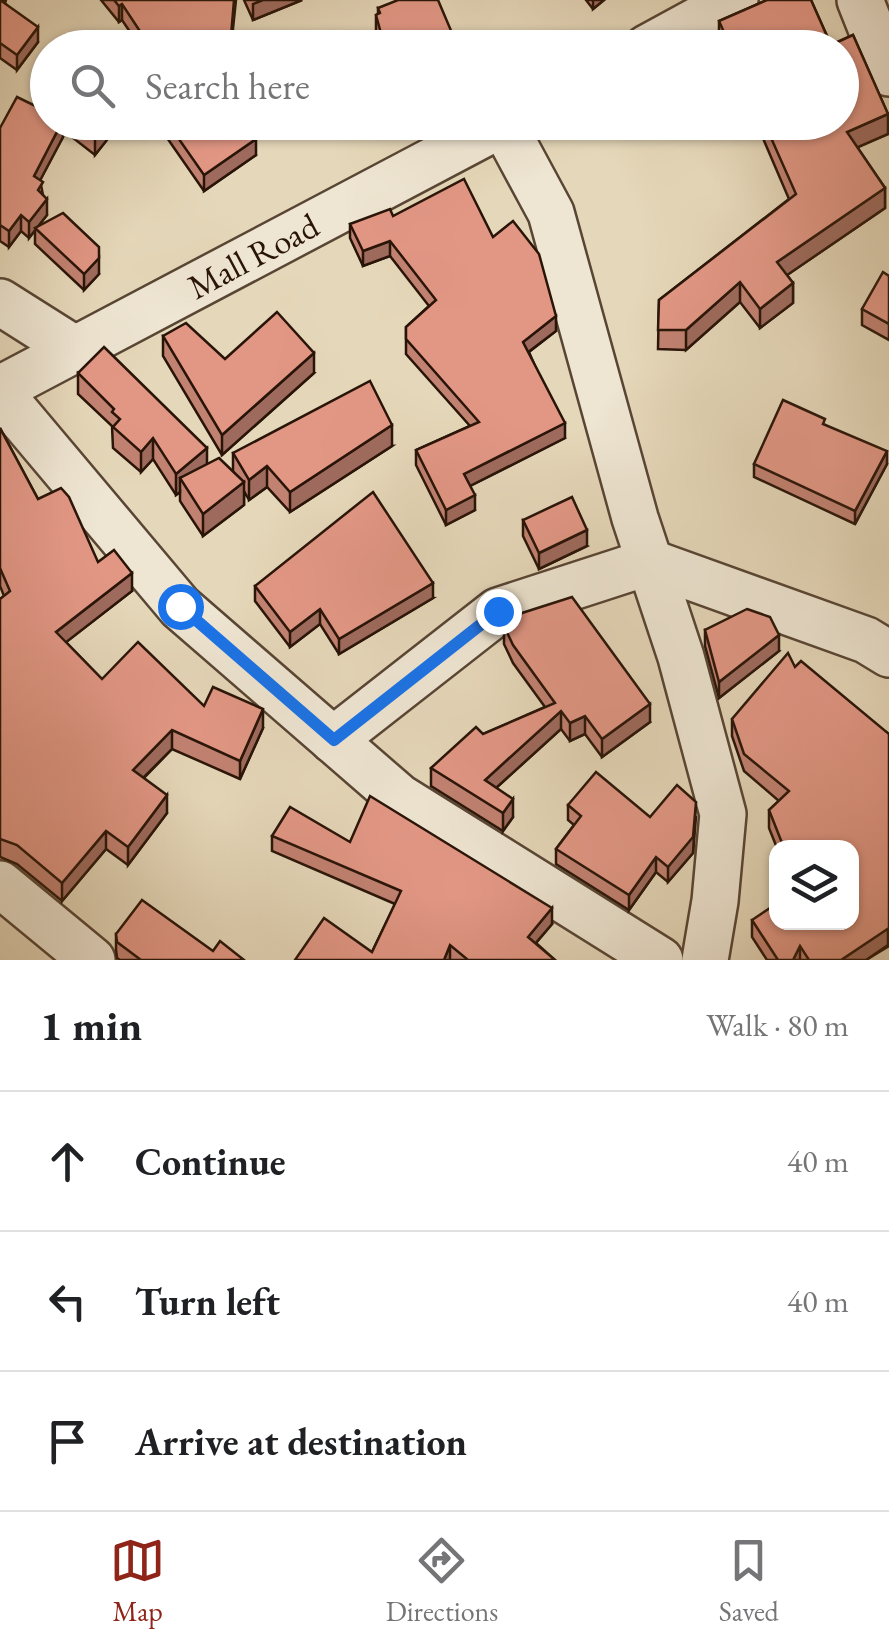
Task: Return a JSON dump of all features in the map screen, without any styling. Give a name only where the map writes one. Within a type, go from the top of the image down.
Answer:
[{"type":"street","points":[[680,30],[736,0]]},
{"type":"street","points":[[860,0],[889,73]]},
{"type":"street","name":"Mall Road","points":[[0,392],[475,140]]},
{"type":"street","points":[[513,140],[551,213],[723,814],[705,960]]},
{"type":"street","points":[[0,302],[76,350]]},
{"type":"street","points":[[0,392],[180,606],[399,798],[660,960]]},
{"type":"street","points":[[334,740],[498,611],[649,562],[866,640],[889,654]]},
{"type":"street","points":[[0,884],[92,960]]},
{"type":"building","points":[[0,0],[38,27],[30,30],[30,38],[17,55],[0,43]]},
{"type":"building","points":[[114,0],[234,0],[232,30],[139,30],[122,4],[119,6]]},
{"type":"building","points":[[398,0],[438,0],[451,30],[380,30],[378,8]]},
{"type":"building","points":[[767,0],[811,0],[824,30],[723,30],[719,21]]},
{"type":"building","points":[[859,49],[888,114],[859,127]]},
{"type":"building","points":[[17,97],[30,103],[30,140],[53,140],[34,176],[43,182],[38,190],[47,199],[29,222],[21,215],[9,231],[0,225],[0,128]]},
{"type":"building","points":[[180,140],[255,140],[204,175]]},
{"type":"building","points":[[772,140],[852,140],[885,188],[777,262],[793,283],[760,309],[740,282],[686,330],[658,330],[659,300],[796,194]]},
{"type":"building","points":[[464,179],[493,237],[513,221],[539,254],[556,316],[523,342],[565,423],[464,474],[475,495],[446,510],[416,450],[479,422],[406,339],[406,327],[436,300],[390,241],[363,251],[350,224],[390,209],[393,216]]},
{"type":"building","points":[[63,213],[99,247],[99,258],[84,274],[35,228]]},
{"type":"building","points":[[883,272],[889,276],[889,324],[862,309]]},
{"type":"building","points":[[277,312],[314,353],[222,435],[163,336],[186,323],[225,359]]},
{"type":"building","points":[[104,347],[207,448],[176,474],[153,438],[141,452],[113,427],[120,419],[112,412],[114,409],[78,373]]},
{"type":"building","points":[[370,381],[392,425],[290,492],[267,466],[249,480],[233,453]]},
{"type":"building","points":[[783,400],[825,419],[823,424],[887,451],[855,511],[754,464]]},
{"type":"building","points":[[0,428],[38,499],[61,488],[69,497],[98,562],[114,550],[132,573],[56,632],[102,679],[138,642],[204,706],[213,687],[263,709],[240,761],[172,730],[133,770],[167,795],[128,847],[106,831],[62,883],[17,845],[0,839],[0,599],[10,591],[0,568]]},
{"type":"building","points":[[219,458],[244,482],[203,514],[180,478]]},
{"type":"building","points":[[373,492],[433,583],[339,639],[320,609],[290,632],[255,586]]},
{"type":"building","points":[[572,497],[587,530],[539,553],[523,520]]},
{"type":"building","points":[[572,597],[650,704],[602,739],[585,716],[570,723],[561,711],[485,780],[513,799],[503,813],[431,768],[476,727],[483,734],[555,703],[504,626],[522,613]]},
{"type":"building","points":[[747,609],[770,617],[779,635],[719,682],[705,630]]},
{"type":"building","points":[[788,653],[795,667],[801,661],[889,734],[889,928],[841,960],[809,960],[800,946],[793,960],[778,960],[752,920],[769,909],[769,930],[859,930],[859,840],[781,840],[769,810],[789,791],[744,754],[732,719]]},
{"type":"building","points":[[596,772],[650,817],[677,785],[696,802],[693,837],[668,867],[656,857],[629,895],[556,849],[581,816],[568,805]]},
{"type":"building","points":[[370,796],[552,908],[528,937],[555,960],[468,960],[450,945],[444,960],[295,960],[324,918],[372,952],[401,891],[272,836],[290,807],[350,842]]},
{"type":"building","points":[[142,900],[213,951],[220,941],[244,960],[141,960],[117,942],[116,934]]},
{"type":"route","points":[[180,606],[334,740],[498,611]]}]
